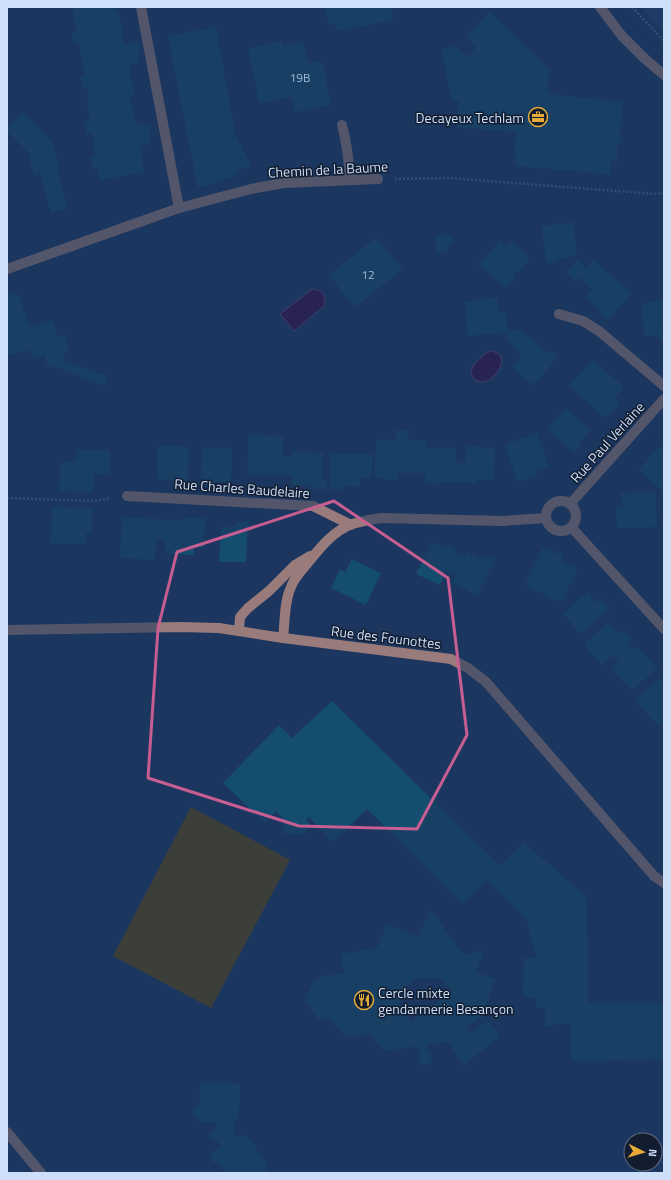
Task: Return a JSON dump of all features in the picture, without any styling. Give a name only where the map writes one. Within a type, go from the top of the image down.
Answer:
[{"type":"street","points":[[141,7],[179,208]]},
{"type":"street","points":[[600,7],[622,36],[664,75]]},
{"type":"street","points":[[342,125],[347,142],[350,180]]},
{"type":"street","name":"Chemin de la Baume","points":[[7,269],[179,208],[251,189],[284,183],[378,179]]},
{"type":"street","points":[[559,314],[583,321],[599,331],[664,386]]},
{"type":"street","name":"Rue Paul Verlaine","points":[[570,504],[664,399]]},
{"type":"street","name":"Rue Charles Baudelaire","points":[[127,496],[313,506],[351,525]]},
{"type":"street","points":[[558,501],[563,501],[570,504],[575,509],[576,514],[576,519],[572,528],[562,531],[553,529],[549,525],[546,518],[549,506],[558,501]]},
{"type":"street","points":[[283,638],[287,597],[297,576],[318,550],[337,532],[351,525],[382,518],[502,521],[546,518]]},
{"type":"street","points":[[572,528],[663,627]]},
{"type":"street","points":[[239,631],[240,617],[248,608],[269,591],[295,565],[318,550]]},
{"type":"street","name":"Rue des Founottes","points":[[7,630],[181,627],[219,628],[283,638],[451,659],[468,668],[486,682],[654,876],[664,883]]},
{"type":"street","points":[[7,1132],[40,1173]]},
{"type":"path","points":[[632,7],[664,41]]},
{"type":"path","name":"Chemin de la Baume","points":[[378,179],[449,178],[656,194],[664,193]]},
{"type":"path","points":[[7,498],[93,500],[127,496]]},
{"type":"highlighted area","points":[[334,501],[448,578],[467,735],[417,829],[299,826],[148,778],[158,628],[177,552]]},
{"type":"shaded area","points":[[641,7],[664,7],[664,34],[658,26]]},
{"type":"shaded area","points":[[312,289],[319,290],[323,293],[325,305],[294,331],[280,314]]},
{"type":"shaded area","points":[[490,351],[497,353],[501,357],[502,362],[500,368],[491,378],[481,382],[475,379],[472,375],[472,368],[480,358]]},
{"type":"shaded area","points":[[191,807],[290,860],[211,1008],[113,956]]},
{"type":"building","points":[[72,7],[115,7],[116,12],[118,12],[125,45],[127,45],[127,42],[140,44],[138,63],[129,64],[134,95],[130,95],[136,126],[138,126],[138,124],[151,125],[149,144],[140,146],[144,172],[100,180],[98,169],[94,169],[91,157],[96,157],[92,133],[87,134],[84,122],[90,121],[86,101],[89,100],[87,88],[83,89],[80,77],[85,76],[79,43],[74,43],[72,32],[77,31]]},
{"type":"building","points":[[325,7],[391,7],[394,20],[336,31],[335,23],[329,24]]},
{"type":"building","points":[[490,12],[549,69],[547,94],[622,102],[621,117],[623,122],[620,125],[619,136],[623,138],[617,145],[617,161],[611,161],[610,174],[515,166],[516,132],[457,127],[459,101],[452,99],[441,49],[456,46],[467,57],[476,48],[466,37]]},
{"type":"building","points":[[216,27],[235,134],[251,165],[235,171],[236,176],[198,188],[168,36]]},
{"type":"building","points":[[282,41],[283,46],[303,42],[308,63],[322,61],[331,104],[295,112],[292,97],[259,103],[248,48]]},
{"type":"building","points":[[23,112],[51,140],[59,169],[57,170],[67,209],[51,213],[41,174],[34,176],[28,152],[7,131],[7,128]]},
{"type":"building","points":[[573,222],[577,256],[558,259],[558,262],[546,263],[542,226]]},
{"type":"building","points":[[436,235],[448,235],[454,241],[448,248],[447,252],[437,252]]},
{"type":"building","points":[[376,238],[403,269],[355,307],[329,275]]},
{"type":"building","points":[[500,241],[506,246],[512,241],[530,258],[513,277],[515,279],[506,288],[479,264]]},
{"type":"building","points":[[577,260],[586,268],[593,260],[631,293],[608,320],[598,312],[600,310],[586,298],[593,290],[578,277],[574,281],[566,273]]},
{"type":"building","points":[[18,293],[29,327],[53,320],[58,338],[65,335],[67,340],[69,351],[62,354],[65,361],[108,377],[104,385],[58,368],[51,367],[46,363],[46,354],[33,358],[30,350],[7,356],[7,296]]},
{"type":"building","points":[[497,298],[499,312],[506,312],[508,331],[521,330],[547,353],[550,350],[558,357],[533,385],[513,367],[522,355],[508,340],[506,332],[468,336],[465,302]]},
{"type":"building","points":[[664,300],[664,341],[660,341],[659,335],[645,336],[641,304]]},
{"type":"building","points":[[593,360],[624,387],[615,398],[620,403],[606,418],[569,386]]},
{"type":"building","points":[[566,408],[590,430],[579,443],[581,445],[574,453],[547,429]]},
{"type":"building","points":[[396,430],[409,431],[408,440],[426,440],[426,447],[456,448],[455,463],[465,463],[466,446],[495,448],[494,480],[476,479],[476,483],[425,483],[425,473],[397,473],[397,480],[375,478],[376,439],[396,440]]},
{"type":"building","points":[[537,433],[549,466],[536,470],[538,475],[518,483],[505,445]]},
{"type":"building","points":[[249,435],[283,437],[283,457],[293,456],[293,452],[323,453],[322,480],[327,480],[327,489],[310,489],[310,485],[292,485],[292,475],[247,475]]},
{"type":"building","points":[[157,446],[189,447],[187,484],[175,483],[175,480],[157,479]]},
{"type":"building","points":[[660,446],[664,449],[663,491],[639,470]]},
{"type":"building","points":[[202,447],[232,448],[231,482],[214,482],[214,485],[201,485]]},
{"type":"building","points":[[77,450],[110,451],[109,474],[94,474],[93,492],[59,491],[61,462],[76,462]]},
{"type":"building","points":[[330,453],[372,454],[371,478],[360,478],[360,487],[342,486],[342,490],[330,489]]},
{"type":"building","points":[[655,492],[657,527],[617,528],[616,507],[622,507],[621,493]]},
{"type":"building","points":[[52,507],[92,509],[91,532],[86,532],[85,544],[51,543]]},
{"type":"building","points":[[183,517],[205,518],[204,547],[194,547],[194,555],[165,554],[165,539],[156,538],[155,560],[120,558],[122,518],[182,520]]},
{"type":"building","points":[[236,522],[248,522],[246,562],[219,562],[221,527],[236,527]]},
{"type":"building","points":[[432,542],[444,548],[446,544],[456,549],[455,553],[464,557],[467,552],[482,559],[484,555],[495,560],[477,595],[452,583],[456,574],[446,570],[440,585],[416,574]]},
{"type":"building","points":[[543,547],[563,556],[561,561],[578,569],[561,603],[525,585]]},
{"type":"building","points":[[352,559],[381,573],[366,605],[331,588],[340,569],[345,572]]},
{"type":"building","points":[[588,592],[598,603],[602,599],[609,608],[581,634],[563,614]]},
{"type":"building","points":[[608,622],[618,634],[623,630],[631,639],[627,643],[633,649],[636,646],[657,668],[632,691],[611,668],[619,662],[613,655],[602,665],[584,644]]},
{"type":"building","points":[[659,679],[664,685],[664,719],[657,725],[635,700]]},
{"type":"building","points":[[332,701],[500,866],[524,842],[587,898],[588,1003],[664,1003],[664,1059],[571,1061],[571,1023],[545,1026],[545,1008],[536,1008],[536,998],[523,997],[524,958],[536,958],[526,918],[487,880],[463,904],[367,809],[333,842],[309,817],[306,820],[311,825],[302,835],[284,834],[282,817],[276,811],[265,823],[223,783],[279,725],[292,738]]},
{"type":"building","points":[[431,910],[463,955],[484,950],[476,972],[495,979],[482,1016],[466,1028],[470,1034],[488,1020],[500,1036],[464,1065],[448,1042],[427,1045],[428,1052],[432,1059],[426,1066],[421,1064],[419,1061],[419,1046],[383,1051],[369,1032],[366,1035],[346,1036],[329,1018],[319,1020],[305,1000],[315,979],[322,979],[322,976],[344,974],[341,954],[377,948],[387,925],[418,937]],"holes":[[[441,978],[451,991],[412,1022],[398,1007],[401,991],[415,979]]]},
{"type":"building","points":[[200,1083],[240,1084],[239,1116],[233,1125],[236,1137],[241,1134],[251,1140],[268,1166],[265,1168],[268,1173],[226,1173],[219,1163],[212,1162],[211,1153],[221,1146],[216,1139],[213,1140],[210,1138],[210,1133],[215,1131],[216,1123],[201,1122],[192,1112],[197,1104],[199,1105]]},
{"type":"place","name":"Decayeux Techlam","points":[[538,117]]},
{"type":"place","name":"Cercle mixte gendarmerie Besançon","points":[[364,1000]]}]
